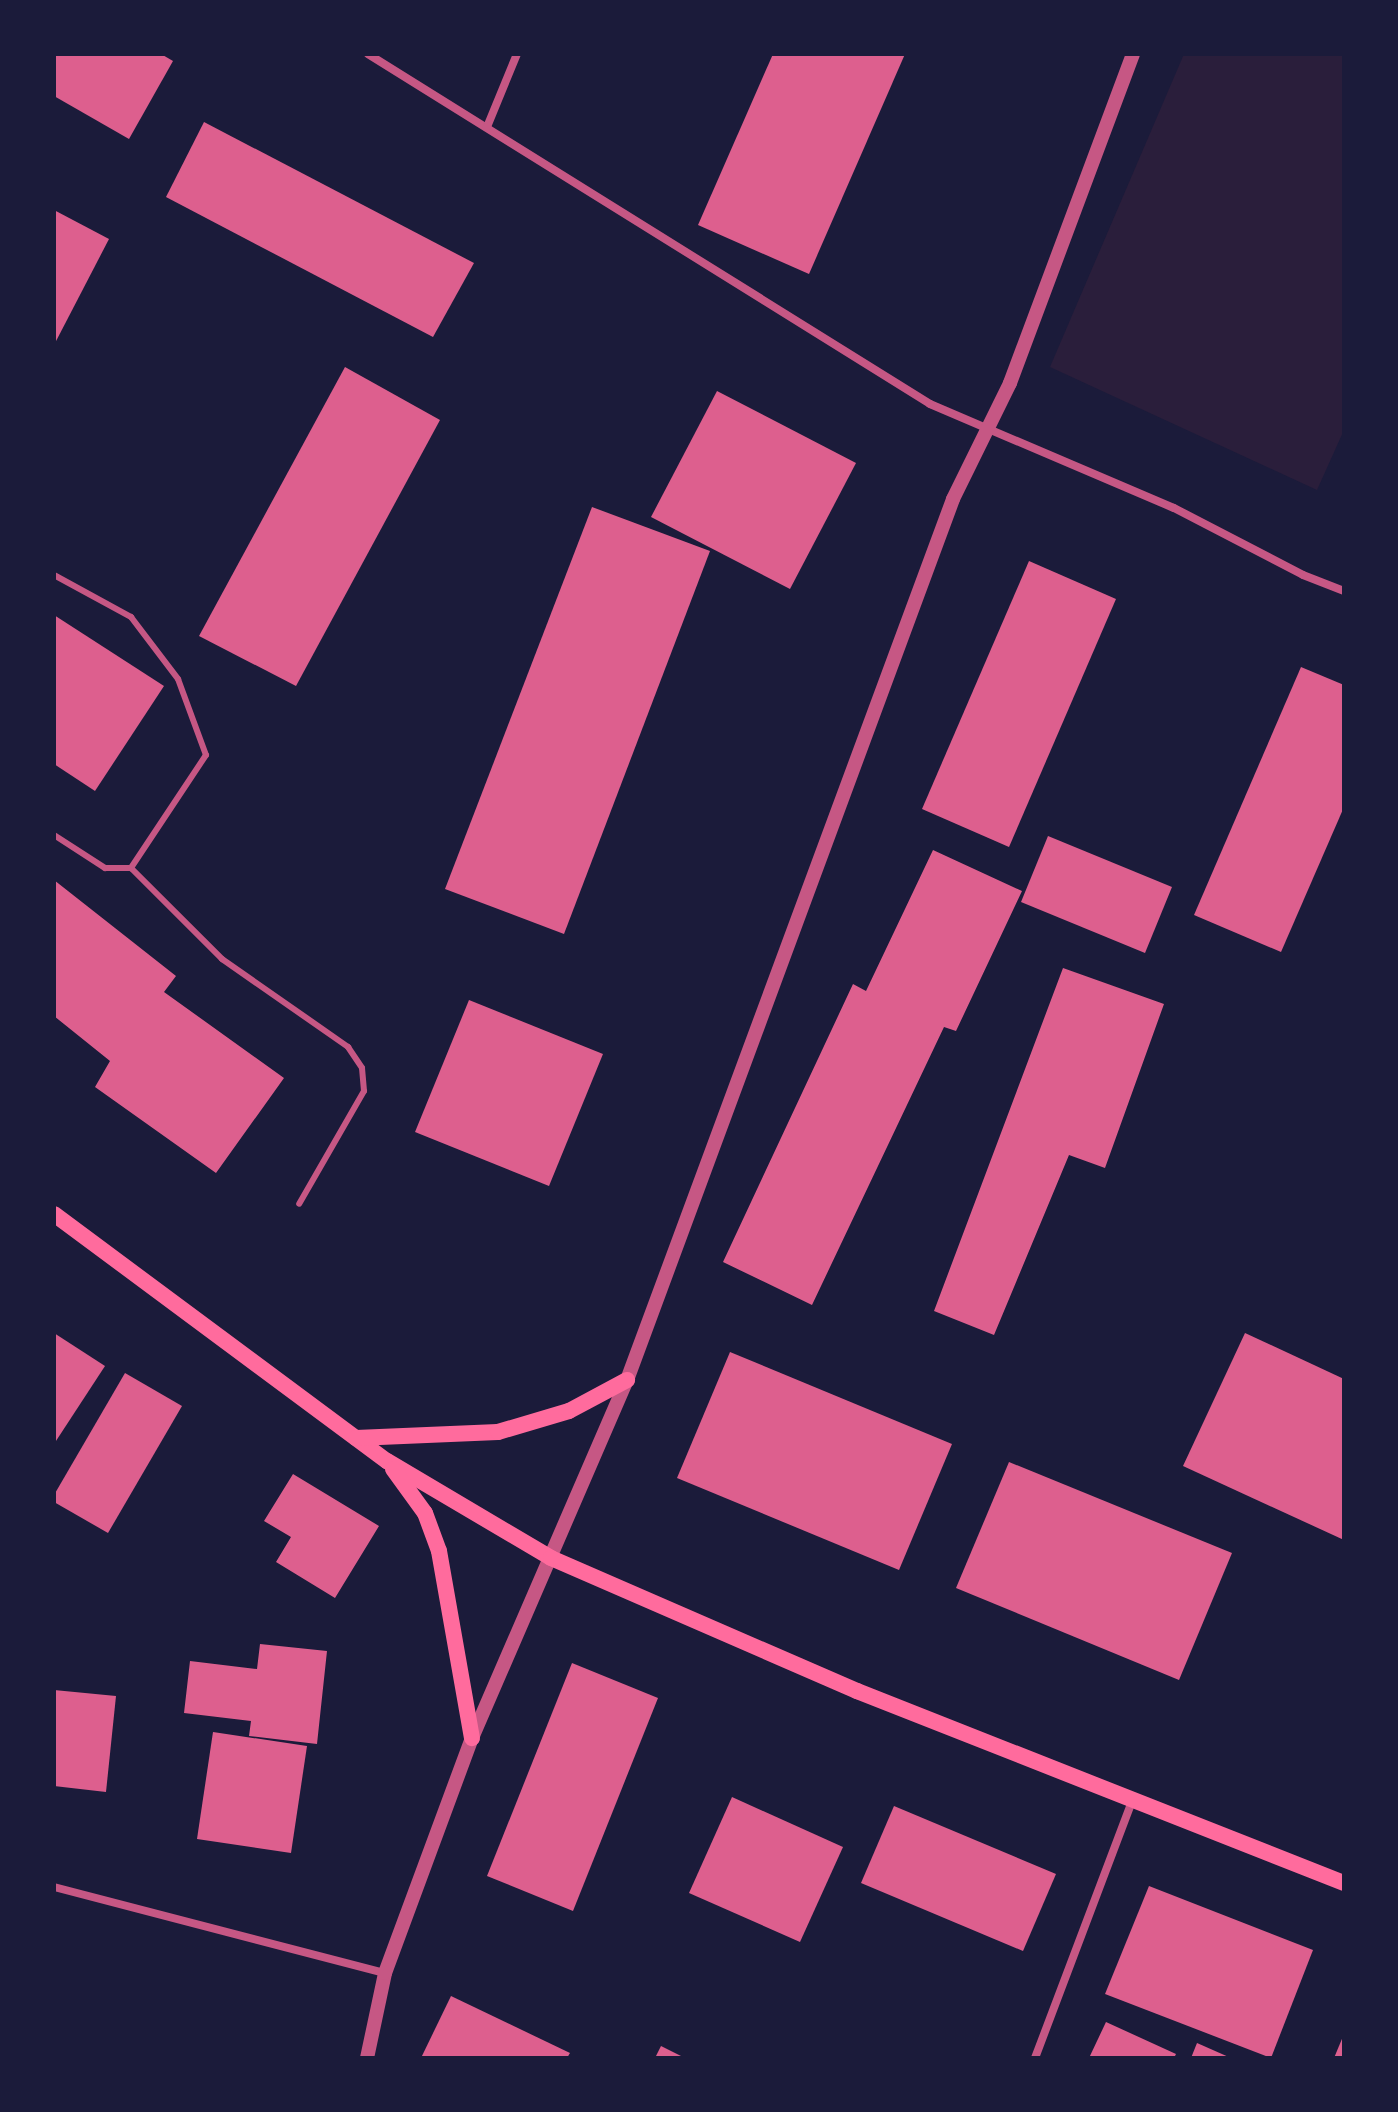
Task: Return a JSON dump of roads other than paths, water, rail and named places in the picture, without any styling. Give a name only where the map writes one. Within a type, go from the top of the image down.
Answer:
[{"type":"main road","points":[[54,1214],[387,1461],[551,1558],[857,1691],[1344,1883]]},
{"type":"main road","points":[[356,1438],[498,1432],[569,1411],[627,1380]]},
{"type":"main road","points":[[387,1461],[425,1513],[439,1551],[472,1738]]},
{"type":"street","points":[[368,54],[930,404],[1174,508],[1303,575],[1344,591]]},
{"type":"street","points":[[487,127],[517,54]]},
{"type":"street","points":[[367,2058],[385,1973],[472,1738],[627,1380],[953,499],[1010,383],[1133,54]]},
{"type":"street","points":[[1035,2058],[1132,1801]]},
{"type":"street","points":[[54,1887],[385,1973]]},
{"type":"lane","points":[[54,575],[131,617],[178,679],[206,755],[131,868]]},
{"type":"lane","points":[[54,835],[105,868],[131,868],[222,959],[348,1047],[362,1068],[364,1091],[299,1204]]}]
